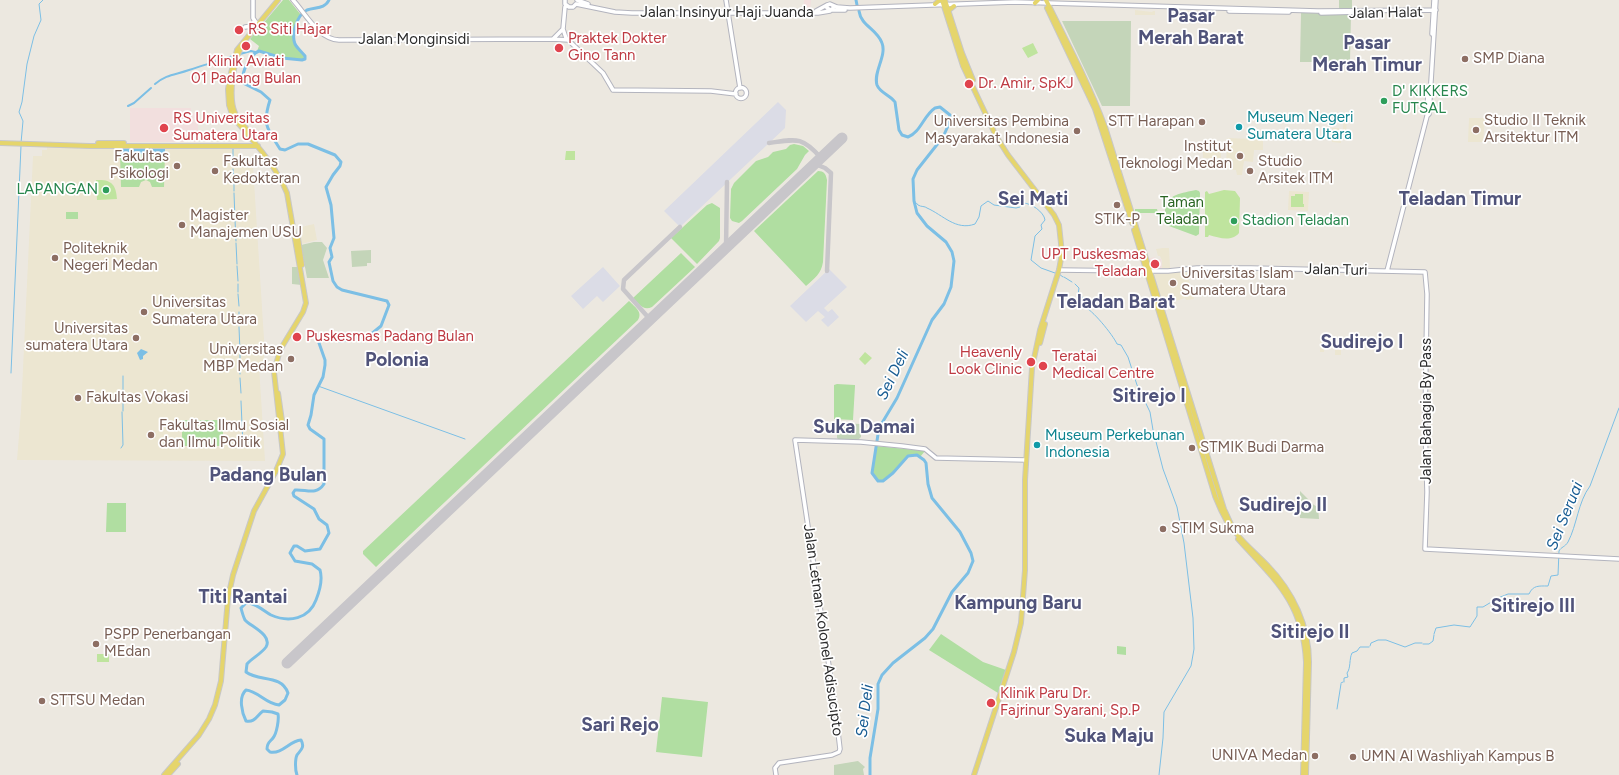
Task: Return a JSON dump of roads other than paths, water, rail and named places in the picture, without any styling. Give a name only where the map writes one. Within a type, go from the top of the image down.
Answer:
[{"type":"main road","points":[[245,27],[253,26],[254,0]]},
{"type":"main road","points":[[254,0],[254,15],[259,25]]},
{"type":"main road","points":[[164,775],[199,735],[214,708],[221,681],[228,598],[233,575],[251,516],[276,471],[283,454],[277,369],[283,351],[306,312],[309,304],[289,191],[280,172],[234,117],[230,109],[228,89],[237,50],[280,0]]},
{"type":"main road","name":"Jalan Monginsidi","points":[[293,0],[322,34],[335,40],[568,40]]},
{"type":"main road","points":[[565,0],[567,6],[565,7],[563,29],[568,40],[603,73],[612,90],[711,91],[739,90],[737,62],[727,0]]},
{"type":"main road","points":[[1388,271],[1428,115],[1435,0]]},
{"type":"main road","points":[[937,5],[1036,1],[1046,3]]},
{"type":"main road","points":[[567,6],[571,7],[576,2]]},
{"type":"main road","name":"Jalan Insinyur Haji Juanda","points":[[576,2],[627,11],[818,13],[832,9],[937,5]]},
{"type":"main road","points":[[937,5],[1046,3]]},
{"type":"main road","points":[[1046,3],[1104,127],[1224,509],[1236,534],[1269,566],[1284,586],[1296,607],[1309,654],[1304,775]]},
{"type":"main road","name":"Jalan Halat","points":[[1046,3],[1318,11],[1434,11]]},
{"type":"main road","name":"Jalan Insinyur Haji Juanda","points":[[729,12],[815,11],[830,4],[832,9]]},
{"type":"main road","points":[[944,4],[964,59],[987,115],[1003,148],[1056,218],[1062,244],[1062,257],[1059,273],[1040,330],[1033,359],[1026,460],[1025,560],[1022,634],[975,775]]},
{"type":"main road","points":[[254,21],[259,25]]},
{"type":"main road","points":[[553,39],[558,36],[563,29]]},
{"type":"main road","points":[[232,73],[233,108],[258,146]]},
{"type":"main road","points":[[249,145],[250,137]]},
{"type":"main road","points":[[0,142],[258,146]]},
{"type":"main road","points":[[249,145],[258,146]]},
{"type":"main road","name":"Jalan Turi","points":[[1059,273],[1202,268],[1426,272]]},
{"type":"main road","name":"Jalan Bahagia By Pass","points":[[1426,272],[1425,424],[1427,492],[1425,549],[1619,559]]},
{"type":"main road","points":[[1023,603],[1028,564],[1027,475],[1030,408]]},
{"type":"main road","points":[[168,775],[204,732],[219,698],[224,672],[232,584],[255,512],[284,459],[285,446],[280,414]]},
{"type":"main road","name":"Jalan Letnan Kolonel Adisucipto","points":[[776,775],[775,768],[780,763],[832,755],[839,752],[840,749],[795,440],[882,444],[925,450],[936,458],[1026,460]]},
{"type":"water","points":[[120,146],[165,146],[165,154],[120,154]]},
{"type":"water","points":[[141,349],[148,352],[143,356],[143,359],[140,360],[137,353]]},
{"type":"waterway","points":[[21,143],[23,121],[19,112],[22,102],[27,64],[34,36],[41,20],[39,4],[43,0]]},
{"type":"waterway","points":[[297,775],[296,759],[303,747],[301,740],[279,751],[270,752],[267,749],[268,743],[276,733],[278,714],[263,711],[252,721],[246,721],[243,714],[241,701],[246,690],[279,705],[285,700],[288,693],[285,687],[280,683],[257,677],[246,672],[247,664],[266,647],[267,643],[264,635],[245,620],[241,608],[246,603],[249,603],[271,615],[291,619],[298,618],[309,611],[316,600],[321,585],[320,570],[312,564],[295,561],[290,553],[294,546],[297,546],[305,551],[320,549],[329,533],[327,525],[319,519],[314,509],[294,496],[293,493],[295,490],[318,490],[324,484],[322,473],[324,469],[324,439],[310,429],[308,425],[314,395],[323,377],[325,365],[325,360],[319,343],[323,338],[341,341],[370,335],[381,326],[389,305],[387,301],[342,290],[337,287],[333,281],[329,262],[332,257],[330,248],[334,238],[331,205],[326,187],[340,166],[341,162],[335,155],[308,144],[298,144],[285,150],[280,149],[267,126],[266,115],[270,100],[261,92],[243,83],[243,74],[249,60],[259,51],[282,58],[305,59],[305,56],[297,47],[294,40],[294,30],[298,20],[303,12],[325,5],[329,0]]},
{"type":"waterway","name":"Sei Deli","points":[[856,0],[857,5]]},
{"type":"waterway","name":"Sei Deli","points":[[859,11],[860,16],[877,34],[882,43],[883,53],[876,80],[877,85],[880,90],[895,102],[899,130],[902,135],[908,137],[916,132],[931,111],[935,108],[940,107],[950,115],[948,126],[943,137],[917,170],[913,179],[914,201],[917,213],[927,226],[946,242],[952,252],[954,261],[951,287],[944,304],[932,320],[897,398],[879,428],[872,473],[878,481],[883,481],[893,473],[908,456],[917,455],[924,460],[926,463],[928,484],[932,498],[960,532],[971,553],[973,561],[968,573],[952,592],[933,629],[925,638],[893,663],[882,675],[878,684],[878,709],[870,758],[870,775]]},
{"type":"waterway","points":[[240,54],[251,51],[255,52]]},
{"type":"waterway","points":[[155,84],[167,76],[233,56]]},
{"type":"waterway","points":[[128,106],[134,103],[151,88]]},
{"type":"waterway","points":[[11,373],[21,146]]},
{"type":"waterway","points":[[233,147],[233,166]]},
{"type":"waterway","points":[[233,169],[234,180]]},
{"type":"waterway","points":[[234,182],[234,191]]},
{"type":"waterway","points":[[234,193],[235,219]]},
{"type":"waterway","points":[[914,201],[919,206],[926,207],[956,224],[968,226],[975,224],[979,217],[981,206],[988,201],[994,205],[1016,208],[1020,207],[1023,203],[1033,206],[1040,211],[1045,220],[1041,225],[1042,229],[1035,236],[1031,260],[1041,268],[1055,273]]},
{"type":"waterway","points":[[235,220],[236,241]]},
{"type":"waterway","points":[[236,243],[237,264]]},
{"type":"waterway","points":[[237,266],[238,281]]},
{"type":"waterway","points":[[1059,274],[1063,277]]},
{"type":"waterway","points":[[1064,277],[1072,282]]},
{"type":"waterway","points":[[238,284],[238,292]]},
{"type":"waterway","points":[[1075,284],[1079,288],[1078,295],[1084,298],[1083,306],[1092,312],[1102,323],[1117,344],[1121,345],[1128,357],[1137,385],[1150,412],[1163,469],[1177,507],[1184,543],[1193,618],[1194,649],[1191,666],[1164,712],[1159,775]]},
{"type":"waterway","points":[[238,294],[239,306]]},
{"type":"waterway","points":[[239,312],[239,324]]},
{"type":"waterway","points":[[239,327],[240,352]]},
{"type":"waterway","points":[[240,354],[240,374]]},
{"type":"waterway","points":[[123,376],[123,392]]},
{"type":"waterway","points":[[240,378],[241,393]]},
{"type":"waterway","points":[[318,386],[465,439]]},
{"type":"waterway","points":[[123,395],[123,411]]},
{"type":"waterway","points":[[241,401],[243,447]]},
{"type":"waterway","name":"Sei Seruai","points":[[1434,634],[1436,628],[1454,625],[1470,627],[1477,616],[1477,607],[1483,607],[1508,594],[1529,594],[1534,588],[1539,586],[1548,586],[1551,576],[1558,575],[1559,551],[1567,544],[1571,535],[1583,499],[1590,486],[1619,408]]},
{"type":"waterway","points":[[121,448],[123,445],[122,412]]},
{"type":"waterway","name":"Sei Seruai","points":[[1423,644],[1429,644],[1433,641],[1434,635]]},
{"type":"waterway","name":"Sei Seruai","points":[[1370,646],[1371,643],[1378,640],[1386,640],[1405,647],[1415,643],[1422,643]]},
{"type":"waterway","name":"Sei Seruai","points":[[1344,682],[1344,678],[1348,677],[1347,673],[1352,653],[1357,651],[1360,647],[1369,647]]},
{"type":"waterway","name":"Sei Seruai","points":[[1337,709],[1341,684]]},
{"type":"place","name":"RS Siti Hajar","points":[[239,30]]},
{"type":"place","name":"Klinik Aviati 01 Padang Bulan","points":[[246,46]]},
{"type":"place","name":"Praktek Dokter Gino Tann","points":[[559,48]]},
{"type":"place","name":"SMP Diana","points":[[1465,59]]},
{"type":"place","name":"Dr. Amir, SpKJ","points":[[969,84]]},
{"type":"place","name":"D' KIKKERS FUTSAL","points":[[1384,101]]},
{"type":"place","name":"STT Harapan","points":[[1202,122]]},
{"type":"place","name":"Museum Negeri Sumatera Utara","points":[[1239,127]]},
{"type":"place","name":"RS Universitas Sumatera Utara","points":[[164,128]]},
{"type":"place","name":"Studio II Teknik Arsitektur ITM","points":[[1476,130]]},
{"type":"place","name":"Universitas Pembina Masyarakat Indonesia","points":[[1077,131]]},
{"type":"place","name":"Institut Teknologi Medan","points":[[1240,156]]},
{"type":"place","name":"Fakultas Psikologi","points":[[177,166]]},
{"type":"place","name":"Fakultas Kedokteran","points":[[215,171]]},
{"type":"place","name":"Studio Arsitek ITM","points":[[1250,171]]},
{"type":"place","name":"LAPANGAN","points":[[106,190]]},
{"type":"place","name":"STIK-P","points":[[1117,205]]},
{"type":"place","name":"Stadion Teladan","points":[[1234,221]]},
{"type":"place","name":"Magister Manajemen USU","points":[[182,225]]},
{"type":"place","name":"Politeknik Negeri Medan","points":[[55,258]]},
{"type":"place","name":"UPT Puskesmas Teladan","points":[[1155,264]]},
{"type":"place","name":"Universitas Islam Sumatera Utara","points":[[1173,283]]},
{"type":"place","name":"Universitas Sumatera Utara","points":[[144,312]]},
{"type":"place","name":"Puskesmas Padang Bulan","points":[[297,337]]},
{"type":"place","name":"Universitas sumatera Utara","points":[[136,338]]},
{"type":"place","name":"Universitas MBP Medan","points":[[291,359]]},
{"type":"place","name":"Heavenly Look Clinic","points":[[1031,362]]},
{"type":"place","name":"Teratai Medical Centre","points":[[1043,366]]},
{"type":"place","name":"Fakultas Vokasi","points":[[78,398]]},
{"type":"place","name":"Fakultas Ilmu Sosial dan Ilmu Politik","points":[[151,435]]},
{"type":"place","name":"Museum Perkebunan Indonesia","points":[[1037,445]]},
{"type":"place","name":"STMIK Budi Darma","points":[[1192,448]]},
{"type":"place","name":"STIM Sukma","points":[[1163,529]]},
{"type":"place","name":"PSPP Penerbangan MEdan","points":[[96,644]]},
{"type":"place","name":"STTSU Medan","points":[[42,701]]},
{"type":"place","name":"Klinik Paru Dr. Fajrinur Syarani, Sp.P","points":[[991,703]]},
{"type":"place","name":"UNIVA Medan","points":[[1315,756]]},
{"type":"place","name":"UMN Al Washliyah Kampus B","points":[[1353,757]]},
{"type":"district","name":"Pasar Merah Barat","points":[[1191,27]]},
{"type":"district","name":"Pasar Merah Timur","points":[[1367,54]]},
{"type":"district","name":"Sei Mati","points":[[1033,199]]},
{"type":"district","name":"Teladan Timur","points":[[1460,199]]},
{"type":"district","name":"Teladan Barat","points":[[1116,302]]},
{"type":"district","name":"Sudirejo I","points":[[1362,342]]},
{"type":"district","name":"Polonia","points":[[397,360]]},
{"type":"district","name":"Sitirejo I","points":[[1149,396]]},
{"type":"district","name":"Suka Damai","points":[[864,427]]},
{"type":"district","name":"Padang Bulan","points":[[268,475]]},
{"type":"district","name":"Sudirejo II","points":[[1283,505]]},
{"type":"district","name":"Titi Rantai","points":[[243,597]]},
{"type":"district","name":"Kampung Baru","points":[[1018,603]]},
{"type":"district","name":"Sitirejo III","points":[[1533,606]]},
{"type":"district","name":"Sitirejo II","points":[[1310,632]]},
{"type":"district","name":"Sari Rejo","points":[[620,725]]},
{"type":"district","name":"Suka Maju","points":[[1109,736]]},
{"type":"park label","name":"Taman Teladan","points":[[1182,212]]}]
